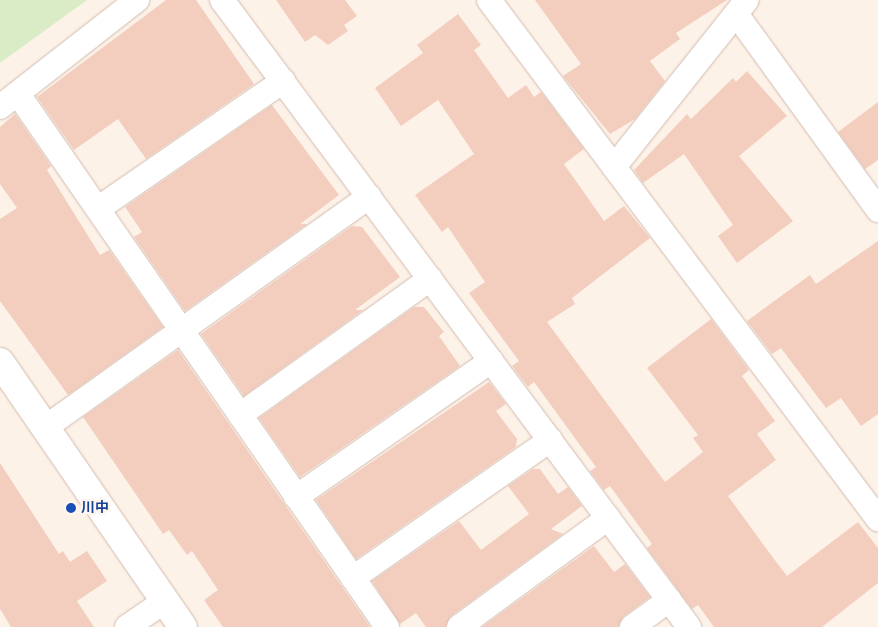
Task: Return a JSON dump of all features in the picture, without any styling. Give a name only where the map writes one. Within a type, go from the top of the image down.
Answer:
[{"type":"street","points":[[137,0],[9,100],[99,208],[180,332],[387,627]]},
{"type":"street","points":[[222,0],[689,627]]},
{"type":"street","points":[[489,0],[878,519]]},
{"type":"street","points":[[614,167],[742,8],[878,210]]},
{"type":"street","points":[[99,208],[283,81]]},
{"type":"street","points":[[46,427],[369,197]]},
{"type":"street","points":[[240,416],[430,279]]},
{"type":"street","points":[[296,497],[491,361]]},
{"type":"street","points":[[0,362],[183,627]]},
{"type":"street","points":[[353,578],[550,440]]},
{"type":"street","points":[[458,627],[608,518]]},
{"type":"street","points":[[632,627],[669,600]]},
{"type":"street","points":[[127,627],[165,601]]},
{"type":"green space","points":[[0,0],[87,0],[0,63]]},
{"type":"building","points":[[166,0],[196,0],[254,84],[146,159],[118,119],[74,150],[37,97]]},
{"type":"building","points":[[276,0],[345,0],[357,16],[344,25],[348,31],[328,45],[315,35],[305,42]]},
{"type":"building","points":[[535,0],[727,0],[676,33],[680,39],[650,61],[665,81],[635,119],[610,134],[563,76],[581,64]]},
{"type":"building","points":[[458,14],[481,45],[474,50],[508,98],[526,85],[534,97],[541,92],[584,149],[564,164],[604,221],[624,206],[650,238],[572,298],[575,304],[547,322],[665,482],[703,452],[693,438],[698,435],[647,368],[711,319],[749,370],[742,376],[775,421],[757,434],[776,460],[728,496],[771,555],[787,576],[858,522],[878,548],[878,583],[822,627],[714,627],[698,605],[692,609],[647,548],[652,544],[610,486],[604,490],[590,471],[596,467],[534,382],[528,387],[512,366],[519,361],[469,293],[485,282],[448,227],[442,232],[415,195],[474,154],[438,100],[401,126],[375,88],[423,53],[417,45]]},
{"type":"building","points":[[747,71],[787,116],[739,156],[793,221],[737,263],[718,236],[733,225],[684,154],[643,183],[634,170],[687,114],[691,119],[733,78],[736,82]]},
{"type":"building","points":[[878,102],[878,160],[865,169],[838,132]]},
{"type":"building","points":[[272,105],[339,195],[300,224],[307,224],[185,311],[134,237],[142,232],[125,207]]},
{"type":"building","points":[[15,114],[51,166],[47,170],[100,255],[109,250],[163,327],[68,395],[0,301],[0,219],[17,208],[0,184],[0,127]]},
{"type":"building","points":[[352,226],[362,227],[400,277],[355,310],[363,310],[244,396],[201,334]]},
{"type":"building","points":[[878,241],[878,414],[861,426],[841,398],[826,408],[781,348],[772,354],[747,321],[810,275],[816,284]]},
{"type":"building","points":[[414,307],[424,307],[444,332],[439,336],[460,366],[300,477],[259,418]]},
{"type":"building","points":[[178,350],[370,627],[223,627],[204,600],[218,590],[192,551],[187,555],[169,530],[163,534],[83,417]]},
{"type":"building","points":[[489,382],[506,404],[496,411],[517,439],[516,447],[356,559],[316,500]]},
{"type":"building","points":[[0,463],[59,554],[63,551],[70,562],[87,551],[107,581],[77,601],[94,627],[11,627],[0,609]]},
{"type":"building","points":[[533,469],[540,469],[558,494],[568,487],[582,506],[551,529],[563,534],[451,616],[446,627],[426,627],[416,613],[400,624],[372,581],[459,521],[481,550],[529,514],[508,486]]},
{"type":"building","points":[[594,546],[614,572],[625,564],[650,597],[624,616],[618,627],[482,627]]},
{"type":"place","name":"川中","points":[[71,508]]}]
